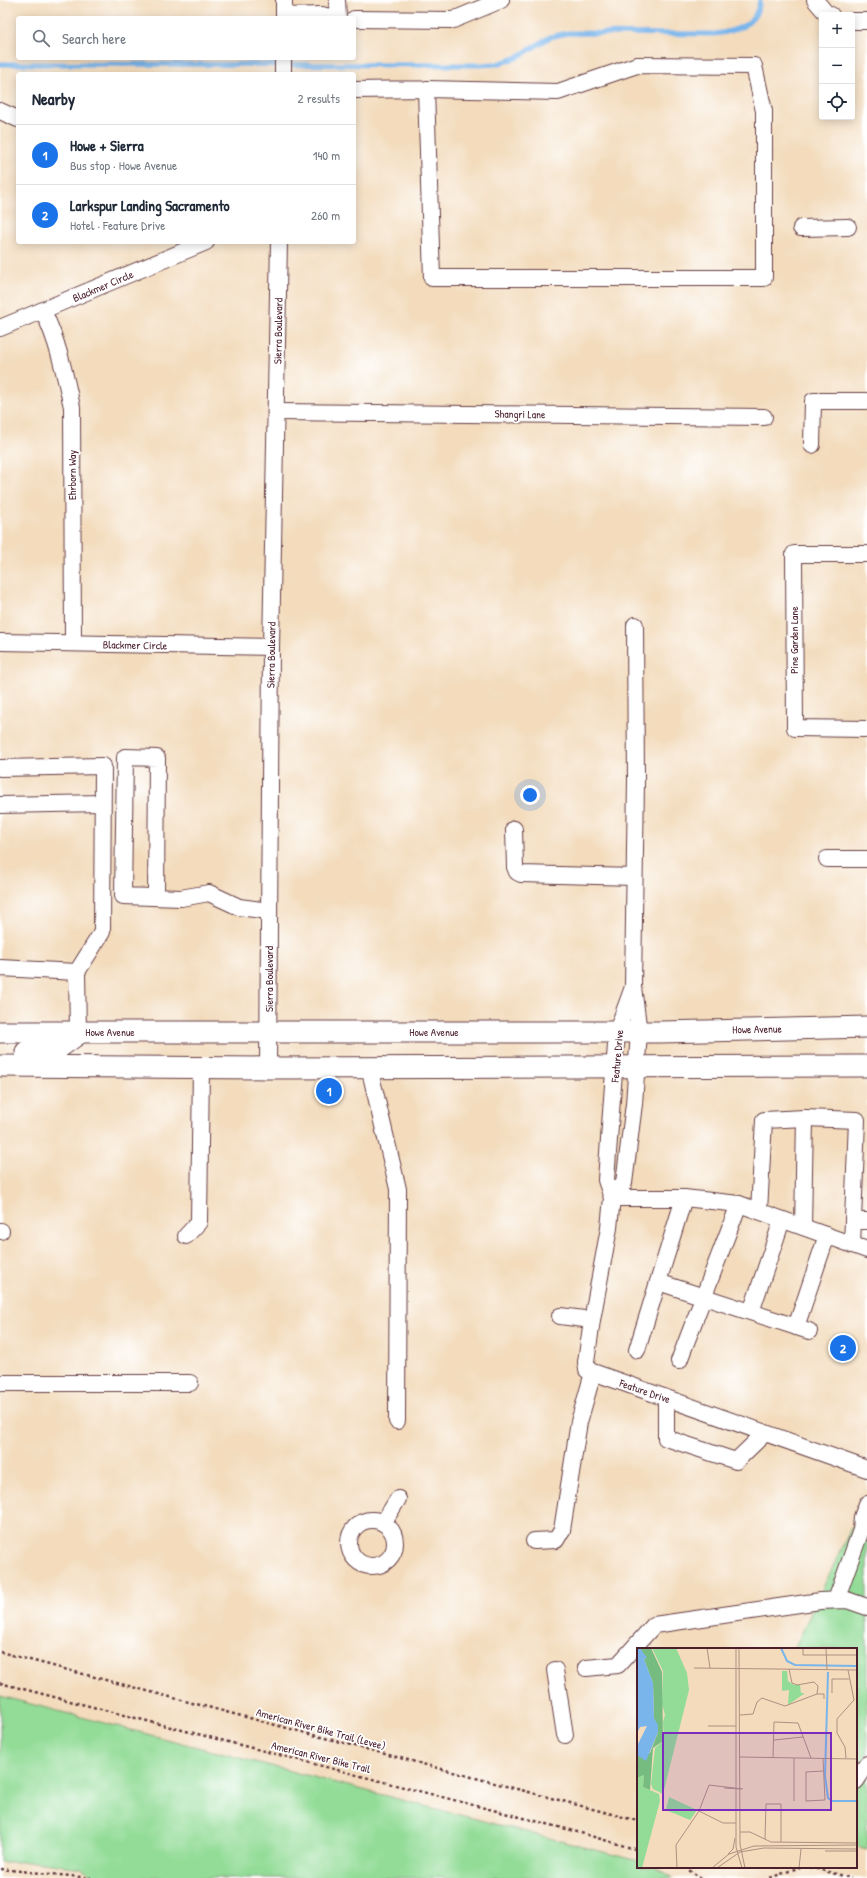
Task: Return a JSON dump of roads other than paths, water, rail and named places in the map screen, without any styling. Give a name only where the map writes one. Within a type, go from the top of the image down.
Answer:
[{"type":"main road","name":"Howe Avenue","points":[[0,1032],[639,1032],[867,1027]]},
{"type":"main road","points":[[0,1052],[53,1052],[79,1032]]},
{"type":"main road","points":[[0,1066],[268,1068],[867,1066]]},
{"type":"street","points":[[284,0],[284,16]]},
{"type":"street","points":[[337,0],[338,16]]},
{"type":"street","points":[[356,20],[453,20],[501,0]]},
{"type":"street","points":[[815,0],[825,12]]},
{"type":"street","points":[[303,16],[326,16]]},
{"type":"street","points":[[855,21],[867,21]]},
{"type":"street","points":[[283,60],[283,72]]},
{"type":"street","points":[[356,90],[426,89],[558,92],[638,64],[754,66],[764,111],[764,278],[432,278],[426,89]]},
{"type":"street","points":[[0,111],[16,118]]},
{"type":"street","points":[[801,228],[848,226]]},
{"type":"street","name":"Blackmer Circle","points":[[0,328],[44,311],[201,244]]},
{"type":"street","name":"Sierra Boulevard","points":[[268,1068],[271,647],[277,412],[279,244]]},
{"type":"street","name":"Ehrborn Way","points":[[44,311],[65,372],[72,408],[73,643]]},
{"type":"street","points":[[812,445],[813,401],[867,400]]},
{"type":"street","name":"Shangri Lane","points":[[277,412],[764,417]]},
{"type":"street","name":"Pine Garden Lane","points":[[867,554],[794,554],[795,728],[867,729]]},
{"type":"street","points":[[632,987],[635,625]]},
{"type":"street","name":"Blackmer Circle","points":[[0,642],[271,647]]},
{"type":"street","points":[[156,897],[157,758],[125,757],[124,896],[181,898],[209,893],[239,907],[269,911]]},
{"type":"street","points":[[0,768],[103,766],[102,932],[77,972],[79,1032]]},
{"type":"street","points":[[0,805],[102,803]]},
{"type":"street","points":[[514,829],[515,867],[517,872],[521,874],[634,877]]},
{"type":"street","points":[[827,859],[867,859]]},
{"type":"street","points":[[0,968],[77,972]]},
{"type":"street","name":"Feature Drive","points":[[632,987],[618,1031],[606,1180],[612,1198],[609,1228],[592,1320],[586,1362],[587,1370],[867,1469]]},
{"type":"street","name":"Feature Drive","points":[[612,1198],[624,1183],[634,1104],[639,1032],[632,987]]},
{"type":"street","points":[[186,1236],[199,1222],[201,1067]]},
{"type":"street","points":[[369,1067],[398,1189],[397,1421]]},
{"type":"street","points":[[759,1211],[764,1120],[805,1118],[857,1120],[860,1221],[852,1244]]},
{"type":"street","points":[[803,1227],[805,1118]]},
{"type":"street","points":[[612,1198],[684,1198],[739,1204],[867,1250]]},
{"type":"street","points":[[637,1350],[684,1198]]},
{"type":"street","points":[[679,1361],[739,1204]]},
{"type":"street","points":[[751,1312],[782,1220]]},
{"type":"street","points":[[658,1282],[802,1329],[827,1236]]},
{"type":"street","points":[[560,1316],[592,1320]]},
{"type":"street","points":[[534,1541],[556,1540],[562,1530],[578,1422],[593,1373]]},
{"type":"street","points":[[0,1383],[190,1383]]},
{"type":"street","points":[[666,1399],[666,1438],[736,1461],[765,1433]]},
{"type":"street","points":[[383,1523],[398,1499]]},
{"type":"street","points":[[836,1600],[864,1528],[862,1517],[867,1504]]},
{"type":"street","points":[[586,1668],[618,1665],[654,1625],[836,1600],[847,1600],[867,1607]]},
{"type":"street","points":[[555,1670],[565,1735]]},
{"type":"street","points":[[857,1779],[867,1764]]},
{"type":"waterway","points":[[0,64],[497,64],[516,58],[550,37],[568,33],[715,34],[731,31],[738,29],[750,21],[758,9],[760,0]]},
{"type":"place","name":"Howe + Sierra","points":[[329,1091]]},
{"type":"place","name":"Larkspur Landing Sacramento","points":[[843,1348]]}]
